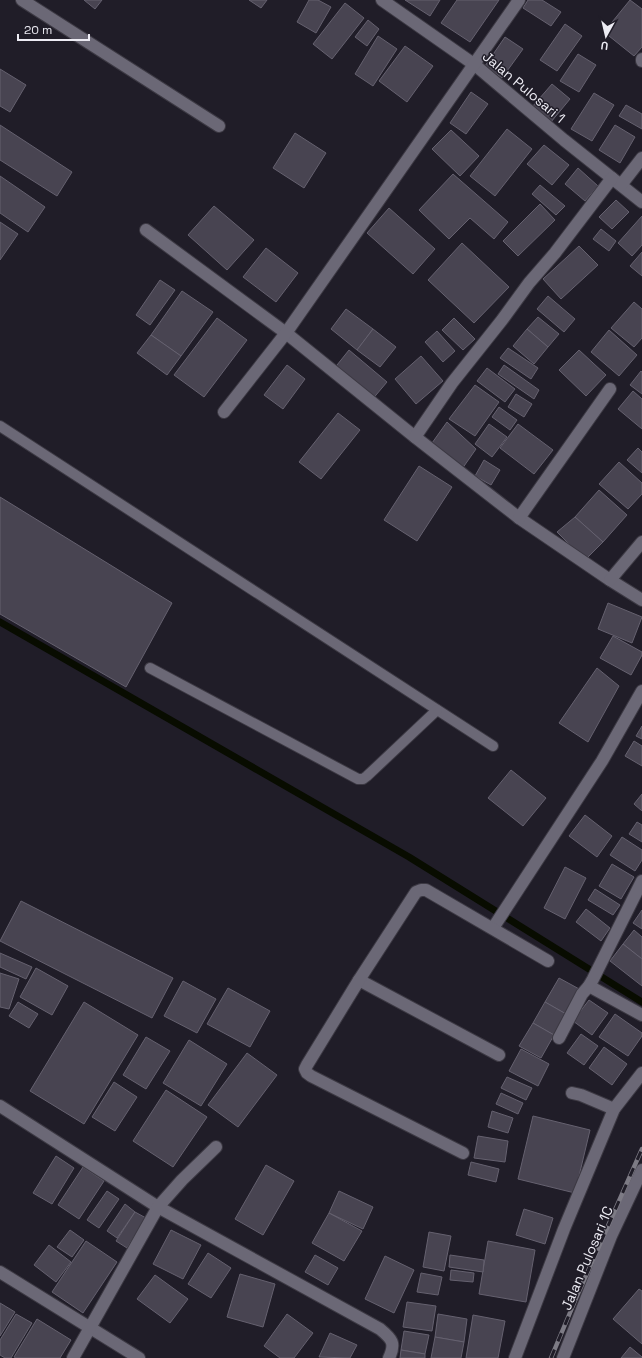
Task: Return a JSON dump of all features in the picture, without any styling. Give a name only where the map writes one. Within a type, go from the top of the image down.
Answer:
[{"type":"street","points":[[22,0],[219,126]]},
{"type":"street","name":"Jalan Pulosari 1","points":[[382,0],[475,65],[564,140],[642,202]]},
{"type":"street","points":[[224,412],[286,333],[475,65],[519,0]]},
{"type":"street","points":[[415,437],[452,383],[529,283],[617,181],[642,158]]},
{"type":"street","points":[[146,230],[286,333],[415,437],[519,518],[642,600]]},
{"type":"street","points":[[519,518],[610,389]]},
{"type":"street","points":[[610,580],[642,542]]},
{"type":"street","points":[[496,923],[508,907],[602,761],[642,691]]},
{"type":"street","points":[[559,1038],[582,994],[591,983],[642,881]]},
{"type":"street","points":[[463,1153],[311,1076],[305,1069],[309,1060],[359,980],[416,892],[426,890],[496,923],[548,961]]},
{"type":"street","points":[[359,980],[498,1055]]},
{"type":"street","points":[[591,983],[642,1014]]},
{"type":"street","points":[[515,1358],[564,1229],[614,1109],[642,1073]]},
{"type":"street","points":[[572,1093],[581,1095],[614,1109]]},
{"type":"street","points":[[0,1106],[158,1207],[380,1329],[390,1338],[393,1344],[393,1350],[389,1358]]},
{"type":"street","points":[[73,1358],[158,1207],[182,1180],[216,1147]]},
{"type":"street","name":"Jalan Pulosari 1C","points":[[563,1358],[612,1236],[642,1170]]},
{"type":"street","points":[[0,1272],[139,1358]]},
{"type":"lane","points":[[0,426],[493,746]]},
{"type":"lane","points":[[150,668],[358,779],[363,779],[367,776],[437,710]]},
{"type":"building","points":[[84,0],[102,0],[95,9]]},
{"type":"building","points":[[249,0],[267,0],[261,8]]},
{"type":"building","points":[[309,0],[318,0],[331,7],[316,33],[297,22]]},
{"type":"building","points":[[405,0],[440,0],[430,16]]},
{"type":"building","points":[[457,0],[499,0],[470,42],[441,23]]},
{"type":"building","points":[[528,0],[542,0],[561,12],[551,26],[523,8]]},
{"type":"building","points":[[630,0],[642,9],[642,47],[634,56],[604,32]]},
{"type":"building","points":[[345,3],[364,18],[332,59],[313,44]]},
{"type":"building","points":[[368,20],[379,29],[367,46],[355,37]]},
{"type":"building","points":[[565,24],[582,36],[557,71],[540,60]]},
{"type":"building","points":[[378,36],[397,49],[373,86],[355,74]]},
{"type":"building","points":[[505,37],[523,49],[502,78],[485,66]]},
{"type":"building","points":[[405,46],[433,66],[407,102],[379,81]]},
{"type":"building","points":[[578,54],[596,65],[579,92],[560,81]]},
{"type":"building","points":[[0,69],[26,85],[10,112],[0,106]]},
{"type":"building","points":[[552,84],[570,99],[551,122],[532,107]]},
{"type":"building","points":[[471,92],[488,104],[466,134],[450,123]]},
{"type":"building","points":[[594,93],[614,105],[592,141],[571,129]]},
{"type":"building","points":[[626,105],[642,114],[642,129],[619,116]]},
{"type":"building","points":[[0,125],[72,172],[57,196],[0,160]]},
{"type":"building","points":[[615,125],[635,137],[620,163],[599,150]]},
{"type":"building","points":[[507,129],[532,149],[495,196],[470,176]]},
{"type":"building","points":[[451,130],[479,156],[460,176],[432,149]]},
{"type":"building","points":[[295,133],[326,153],[304,188],[273,168]]},
{"type":"building","points":[[544,145],[569,165],[552,185],[527,164]]},
{"type":"building","points":[[578,168],[598,186],[585,201],[565,184]]},
{"type":"building","points":[[453,174],[508,222],[494,239],[470,218],[449,239],[419,210]]},
{"type":"building","points":[[0,176],[45,207],[28,232],[0,213]]},
{"type":"building","points":[[540,185],[565,206],[556,215],[532,194]]},
{"type":"building","points":[[616,200],[629,212],[612,229],[599,217]]},
{"type":"building","points":[[540,204],[555,220],[518,256],[503,241]]},
{"type":"building","points":[[214,206],[254,240],[227,270],[188,235]]},
{"type":"building","points":[[389,208],[435,249],[413,274],[367,233]]},
{"type":"building","points":[[642,216],[642,245],[632,256],[618,243]]},
{"type":"building","points":[[0,222],[18,234],[0,260]]},
{"type":"building","points":[[601,229],[616,241],[609,251],[593,239]]},
{"type":"building","points":[[462,243],[509,287],[474,323],[428,280]]},
{"type":"building","points":[[579,246],[598,265],[561,299],[543,279]]},
{"type":"building","points":[[266,248],[298,273],[276,302],[243,277]]},
{"type":"building","points":[[642,252],[642,276],[630,266]]},
{"type":"building","points":[[160,280],[175,290],[150,325],[136,315]]},
{"type":"building","points":[[182,291],[213,312],[181,356],[151,335]]},
{"type":"building","points":[[548,296],[575,319],[564,332],[537,309]]},
{"type":"building","points":[[634,302],[642,309],[642,338],[634,347],[611,328]]},
{"type":"building","points":[[346,309],[373,329],[357,350],[331,329]]},
{"type":"building","points":[[538,317],[559,334],[548,347],[527,329]]},
{"type":"building","points":[[217,318],[247,340],[204,397],[174,375]]},
{"type":"building","points":[[454,318],[475,339],[463,350],[442,330]]},
{"type":"building","points":[[373,329],[396,347],[380,367],[357,350]]},
{"type":"building","points":[[527,329],[548,347],[534,364],[513,346]]},
{"type":"building","points":[[609,330],[637,355],[619,376],[591,352]]},
{"type":"building","points":[[437,331],[455,351],[443,362],[425,342]]},
{"type":"building","points":[[151,335],[181,356],[167,375],[137,353]]},
{"type":"building","points":[[508,348],[538,368],[531,379],[500,358]]},
{"type":"building","points":[[349,350],[387,382],[371,401],[333,370]]},
{"type":"building","points":[[579,350],[606,375],[586,396],[559,370]]},
{"type":"building","points":[[421,356],[443,381],[416,404],[395,379]]},
{"type":"building","points":[[287,365],[305,379],[283,409],[264,395]]},
{"type":"building","points":[[504,365],[539,390],[534,399],[498,374]]},
{"type":"building","points":[[487,368],[515,389],[505,402],[477,381]]},
{"type":"building","points":[[641,371],[642,372],[642,394],[630,385]]},
{"type":"building","points":[[475,385],[499,402],[475,436],[449,419]]},
{"type":"building","points":[[633,391],[642,399],[642,429],[618,409]]},
{"type":"building","points":[[516,394],[532,404],[524,417],[508,407]]},
{"type":"building","points":[[499,407],[517,420],[510,430],[492,417]]},
{"type":"building","points":[[338,413],[360,430],[321,479],[299,462]]},
{"type":"building","points":[[447,422],[476,449],[462,469],[432,443]]},
{"type":"building","points":[[489,424],[507,437],[492,457],[475,444]]},
{"type":"building","points":[[518,424],[553,450],[534,474],[500,448]]},
{"type":"building","points":[[638,448],[642,452],[642,473],[627,460]]},
{"type":"building","points":[[484,460],[500,470],[491,485],[475,476]]},
{"type":"building","points":[[619,462],[642,483],[642,494],[628,509],[599,484]]},
{"type":"building","points":[[419,466],[452,487],[417,541],[384,520]]},
{"type":"building","points":[[599,490],[627,515],[603,542],[575,517]]},
{"type":"building","points":[[0,497],[172,603],[126,687],[0,614]]},
{"type":"building","points":[[575,517],[603,542],[585,560],[557,532]]},
{"type":"building","points":[[608,603],[642,617],[632,643],[598,629]]},
{"type":"building","points":[[613,636],[642,652],[642,655],[631,675],[600,658]]},
{"type":"building","points":[[597,668],[619,686],[588,742],[559,723]]},
{"type":"building","points":[[642,726],[642,739],[636,736]]},
{"type":"building","points":[[634,741],[642,746],[642,766],[625,756]]},
{"type":"building","points":[[511,770],[546,798],[523,826],[488,798]]},
{"type":"building","points":[[642,794],[642,811],[634,804]]},
{"type":"building","points":[[585,815],[612,836],[597,857],[569,836]]},
{"type":"building","points":[[637,822],[642,825],[642,842],[629,834]]},
{"type":"building","points":[[622,837],[642,850],[642,860],[635,871],[610,855]]},
{"type":"building","points":[[612,864],[634,877],[621,899],[599,886]]},
{"type":"building","points":[[565,867],[586,878],[565,919],[544,908]]},
{"type":"building","points":[[595,889],[620,905],[613,915],[588,900]]},
{"type":"building","points":[[21,901],[173,978],[152,1018],[0,941]]},
{"type":"building","points":[[586,909],[610,928],[601,941],[576,922]]},
{"type":"building","points":[[642,910],[642,929],[633,923]]},
{"type":"building","points":[[634,930],[642,937],[642,959],[623,944]]},
{"type":"building","points":[[623,944],[642,959],[642,986],[610,961]]},
{"type":"building","points":[[0,953],[32,967],[26,979],[0,967]]},
{"type":"building","points":[[36,968],[68,986],[52,1015],[20,997]]},
{"type":"building","points":[[0,973],[19,979],[9,1009],[0,1007]]},
{"type":"building","points":[[559,978],[581,990],[566,1014],[545,1002]]},
{"type":"building","points":[[183,981],[216,999],[197,1033],[164,1016]]},
{"type":"building","points":[[228,988],[270,1011],[250,1047],[207,1024]]},
{"type":"building","points":[[589,1000],[608,1013],[592,1035],[573,1021]]},
{"type":"building","points":[[18,1002],[38,1014],[29,1028],[9,1016]]},
{"type":"building","points":[[84,1002],[138,1035],[84,1124],[30,1091]]},
{"type":"building","points":[[545,1002],[566,1014],[554,1035],[533,1023]]},
{"type":"building","points":[[615,1014],[642,1033],[642,1036],[628,1056],[599,1037]]},
{"type":"building","points":[[533,1023],[554,1035],[541,1058],[519,1046]]},
{"type":"building","points":[[581,1034],[598,1046],[584,1065],[567,1053]]},
{"type":"building","points":[[146,1037],[170,1051],[146,1089],[123,1075]]},
{"type":"building","points":[[189,1040],[227,1064],[201,1106],[163,1083]]},
{"type":"building","points":[[604,1047],[627,1064],[612,1085],[589,1068]]},
{"type":"building","points":[[521,1049],[549,1064],[538,1086],[509,1071]]},
{"type":"building","points":[[247,1053],[277,1075],[238,1127],[208,1105]]},
{"type":"building","points":[[507,1077],[532,1088],[526,1100],[501,1088]]},
{"type":"building","points":[[114,1082],[137,1097],[115,1131],[92,1117]]},
{"type":"building","points":[[166,1090],[207,1117],[173,1167],[133,1141]]},
{"type":"building","points":[[501,1093],[523,1103],[518,1114],[496,1104]]},
{"type":"building","points":[[492,1111],[513,1118],[508,1133],[488,1127]]},
{"type":"building","points":[[533,1116],[590,1130],[575,1193],[518,1179]]},
{"type":"building","points":[[478,1136],[508,1141],[505,1162],[474,1158]]},
{"type":"building","points":[[56,1156],[74,1168],[52,1204],[33,1193]]},
{"type":"building","points":[[471,1162],[499,1169],[496,1182],[468,1175]]},
{"type":"building","points":[[266,1165],[294,1181],[263,1235],[235,1219]]},
{"type":"building","points":[[83,1167],[104,1181],[79,1219],[58,1205]]},
{"type":"building","points":[[107,1191],[119,1199],[99,1228],[87,1220]]},
{"type":"building","points":[[339,1191],[373,1207],[363,1229],[329,1213]]},
{"type":"building","points":[[125,1204],[135,1212],[117,1238],[107,1231]]},
{"type":"building","points":[[524,1209],[553,1218],[545,1244],[516,1235]]},
{"type":"building","points":[[135,1212],[146,1218],[127,1248],[116,1241]]},
{"type":"building","points":[[329,1213],[362,1231],[344,1261],[312,1243]]},
{"type":"building","points":[[70,1230],[84,1240],[72,1257],[57,1247]]},
{"type":"building","points":[[171,1230],[201,1245],[183,1279],[153,1264]]},
{"type":"building","points":[[429,1232],[451,1236],[444,1271],[423,1267]]},
{"type":"building","points":[[86,1241],[117,1262],[83,1313],[52,1292]]},
{"type":"building","points":[[488,1241],[535,1250],[526,1302],[479,1294]]},
{"type":"building","points":[[49,1245],[71,1262],[56,1282],[34,1265]]},
{"type":"building","points":[[208,1253],[231,1268],[211,1298],[188,1284]]},
{"type":"building","points":[[315,1255],[338,1268],[328,1285],[305,1272]]},
{"type":"building","points":[[450,1255],[484,1260],[483,1272],[449,1267]]},
{"type":"building","points":[[385,1256],[414,1270],[394,1313],[365,1299]]},
{"type":"building","points":[[451,1270],[474,1273],[473,1282],[450,1280]]},
{"type":"building","points":[[421,1273],[442,1277],[438,1295],[417,1292]]},
{"type":"building","points":[[240,1274],[275,1284],[263,1327],[227,1317]]},
{"type":"building","points":[[155,1275],[188,1299],[170,1323],[137,1299]]},
{"type":"building","points":[[639,1289],[642,1291],[642,1344],[613,1319]]},
{"type":"building","points":[[407,1302],[436,1306],[432,1331],[403,1327]]},
{"type":"building","points":[[0,1303],[15,1312],[0,1336]]},
{"type":"building","points":[[16,1314],[32,1323],[11,1358],[5,1358],[0,1355],[0,1340]]},
{"type":"building","points":[[287,1314],[313,1333],[294,1358],[280,1358],[264,1346]]},
{"type":"building","points":[[438,1314],[467,1319],[464,1342],[435,1337]]},
{"type":"building","points":[[473,1315],[505,1321],[498,1358],[466,1358]]},
{"type":"building","points":[[37,1319],[71,1340],[60,1358],[14,1357]]},
{"type":"building","points":[[404,1331],[429,1335],[425,1354],[401,1350]]},
{"type":"building","points":[[330,1333],[357,1345],[350,1358],[319,1357]]},
{"type":"building","points":[[435,1337],[464,1342],[461,1358],[431,1358]]},
{"type":"building","points":[[630,1347],[642,1357],[642,1358],[621,1358]]},
{"type":"building","points":[[401,1350],[425,1354],[425,1358],[400,1358]]},
{"type":"waterway","points":[[0,622],[409,857],[642,1002]]},
{"type":"railway","points":[[551,1358],[642,1149]]}]
